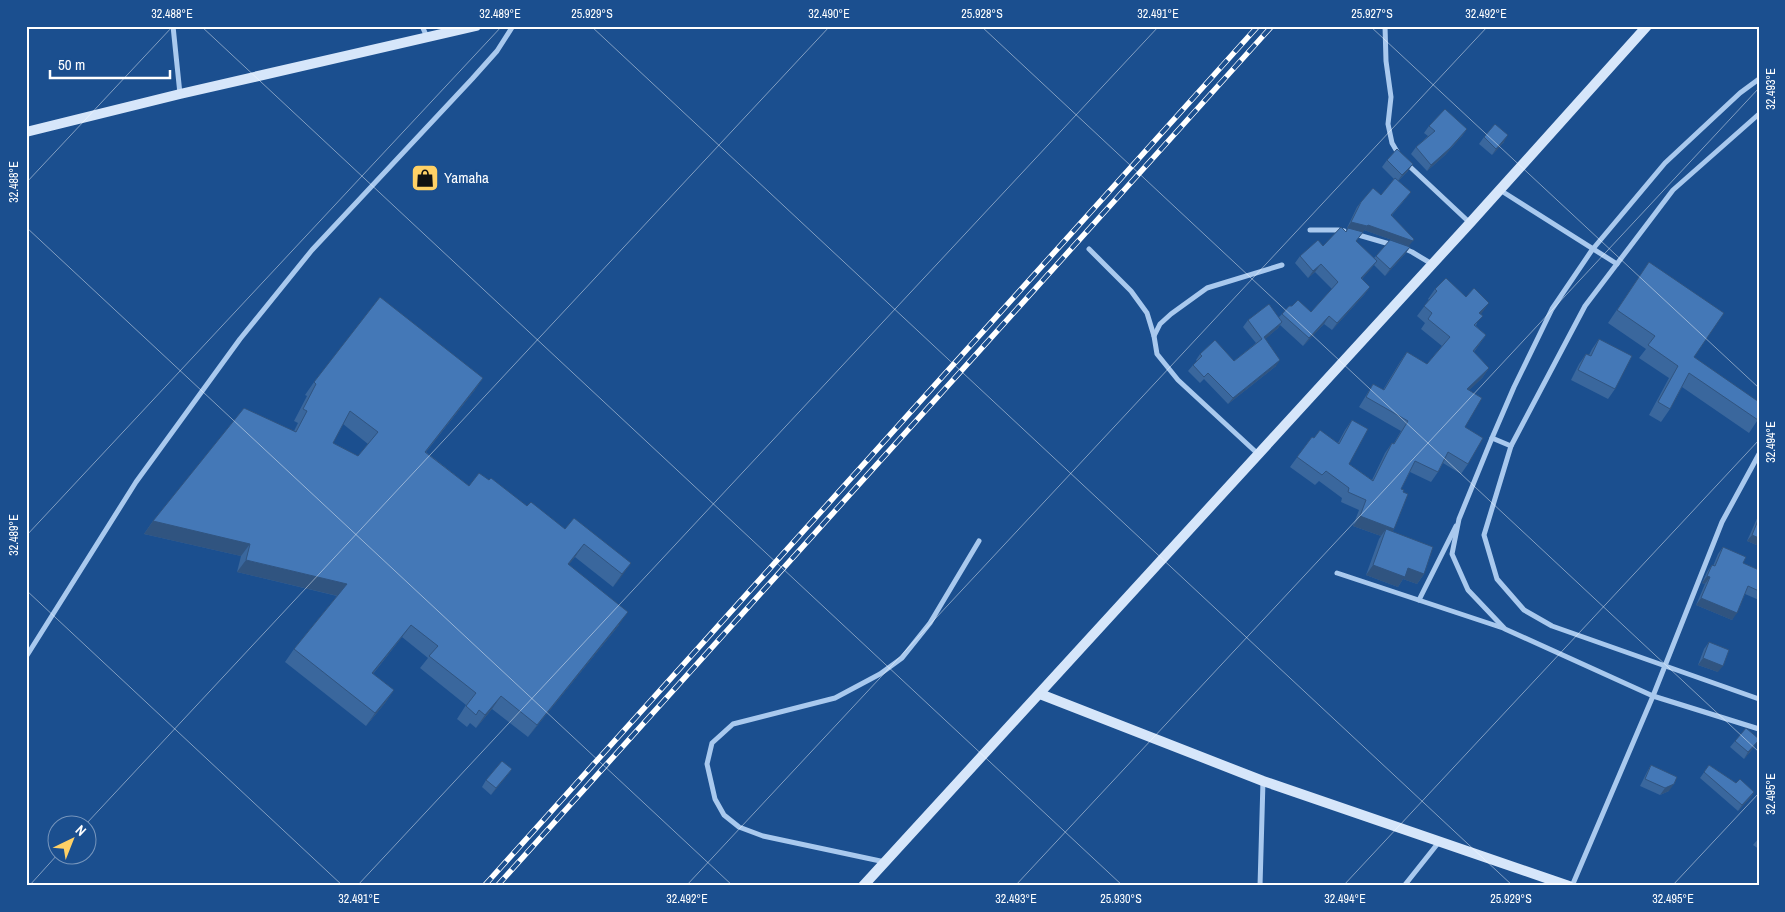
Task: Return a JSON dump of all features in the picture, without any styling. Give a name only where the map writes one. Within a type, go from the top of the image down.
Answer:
[{"type":"street","points":[[173,26],[180,94]]},
{"type":"street","points":[[422,26],[428,38]]},
{"type":"street","points":[[26,132],[180,94],[476,26]]},
{"type":"street","points":[[26,657],[136,482],[240,339],[312,250],[472,79],[497,51],[514,26]]},
{"type":"street","points":[[1385,26],[1386,61],[1391,97],[1388,124],[1392,143],[1401,158],[1470,223]]},
{"type":"street","points":[[863,886],[1470,223],[1647,26]]},
{"type":"street","points":[[1419,600],[1459,519],[1514,386],[1552,309],[1592,250],[1665,163],[1740,93],[1759,79]]},
{"type":"street","points":[[1759,114],[1673,190],[1585,306],[1511,446],[1484,535],[1497,579],[1524,610],[1552,626],[1759,699]]},
{"type":"street","points":[[1500,190],[1616,264]]},
{"type":"street","points":[[1310,230],[1338,230],[1386,242],[1412,252],[1432,264]]},
{"type":"street","points":[[1088,249],[1131,291],[1147,313],[1157,354],[1178,380],[1258,455]]},
{"type":"street","points":[[1154,336],[1160,324],[1171,314],[1207,288],[1282,265]]},
{"type":"street","points":[[1492,438],[1511,446]]},
{"type":"street","points":[[1040,694],[1263,781],[1570,886],[1653,696],[1722,522],[1759,454]]},
{"type":"street","points":[[1459,519],[1452,554],[1468,590],[1505,629]]},
{"type":"street","points":[[885,862],[763,836],[739,827],[724,815],[716,799],[707,764],[712,743],[733,724],[835,698],[880,674],[902,658],[930,623],[979,541]]},
{"type":"street","points":[[1337,573],[1505,629],[1653,696],[1759,728]]},
{"type":"street","points":[[1260,886],[1263,781]]},
{"type":"street","points":[[1404,886],[1439,842]]},
{"type":"building","points":[[1445,109],[1467,129],[1431,165],[1416,147],[1435,131],[1429,126]]},
{"type":"building","points":[[1495,124],[1508,135],[1496,149],[1484,137]]},
{"type":"building","points":[[1397,149],[1413,164],[1402,175],[1387,160]]},
{"type":"building","points":[[1395,178],[1411,192],[1391,215],[1414,239],[1413,241],[1368,225],[1351,222],[1361,202],[1373,188],[1381,195]]},
{"type":"building","points":[[1341,227],[1346,232],[1348,228],[1363,232],[1356,241],[1377,261],[1361,278],[1370,287],[1337,323],[1329,316],[1309,338],[1282,314],[1298,300],[1311,312],[1338,282],[1321,264],[1313,271],[1300,256],[1318,240],[1323,246]]},
{"type":"building","points":[[1390,240],[1410,247],[1390,269],[1376,256]]},
{"type":"building","points":[[1649,262],[1724,313],[1694,357],[1759,402],[1758,420],[1689,373],[1670,409],[1658,402],[1678,366],[1648,345],[1655,336],[1617,310]]},
{"type":"building","points":[[1446,278],[1466,297],[1474,288],[1489,303],[1479,313],[1483,316],[1474,325],[1486,335],[1473,351],[1489,368],[1467,389],[1482,398],[1465,427],[1483,438],[1468,464],[1448,452],[1438,472],[1415,461],[1401,489],[1408,494],[1394,529],[1360,516],[1366,500],[1348,492],[1349,488],[1326,471],[1322,475],[1297,457],[1312,437],[1314,438],[1320,430],[1339,444],[1352,420],[1368,429],[1349,464],[1373,481],[1392,443],[1394,444],[1408,421],[1366,397],[1373,384],[1384,390],[1407,352],[1427,364],[1450,337],[1428,319],[1432,313],[1424,306],[1437,291],[1435,289]]},
{"type":"building","points":[[380,297],[483,378],[425,452],[469,486],[479,473],[489,480],[491,478],[527,506],[531,502],[565,529],[574,518],[631,563],[622,574],[584,544],[568,564],[628,612],[537,725],[501,696],[485,715],[479,710],[476,715],[466,706],[476,693],[429,656],[438,646],[411,625],[372,673],[394,690],[375,713],[294,649],[347,584],[246,560],[250,544],[153,521],[244,408],[296,432],[307,411],[303,409],[316,384],[314,382]],"holes":[[[350,411],[378,432],[358,456],[333,443]]]},
{"type":"building","points":[[1269,304],[1282,322],[1264,337],[1280,360],[1233,398],[1208,373],[1204,377],[1193,365],[1202,356],[1200,354],[1215,340],[1234,361],[1262,339],[1248,320]]},
{"type":"building","points":[[1599,339],[1632,356],[1615,389],[1578,370],[1586,354],[1591,356]]},
{"type":"building","points":[[1759,518],[1759,538],[1752,535]]},
{"type":"building","points":[[1386,529],[1433,547],[1424,574],[1408,568],[1405,577],[1373,565]]},
{"type":"building","points":[[1723,547],[1746,557],[1743,563],[1759,570],[1759,591],[1748,586],[1737,613],[1701,598],[1710,577],[1707,576],[1712,565],[1715,566]]},
{"type":"building","points":[[1709,642],[1729,650],[1723,666],[1703,658]]},
{"type":"building","points":[[1746,728],[1759,739],[1748,752],[1735,741]]},
{"type":"building","points":[[502,761],[512,769],[496,788],[486,780]]},
{"type":"building","points":[[1651,765],[1677,777],[1674,784],[1665,788],[1645,779]]},
{"type":"building","points":[[1709,765],[1736,783],[1740,779],[1754,792],[1742,805],[1704,772]]},
{"type":"railway","points":[[484,886],[1258,26]]},
{"type":"railway","points":[[497,886],[1272,26]]},
{"type":"place","name":"Yamaha","points":[[425,178]]}]
